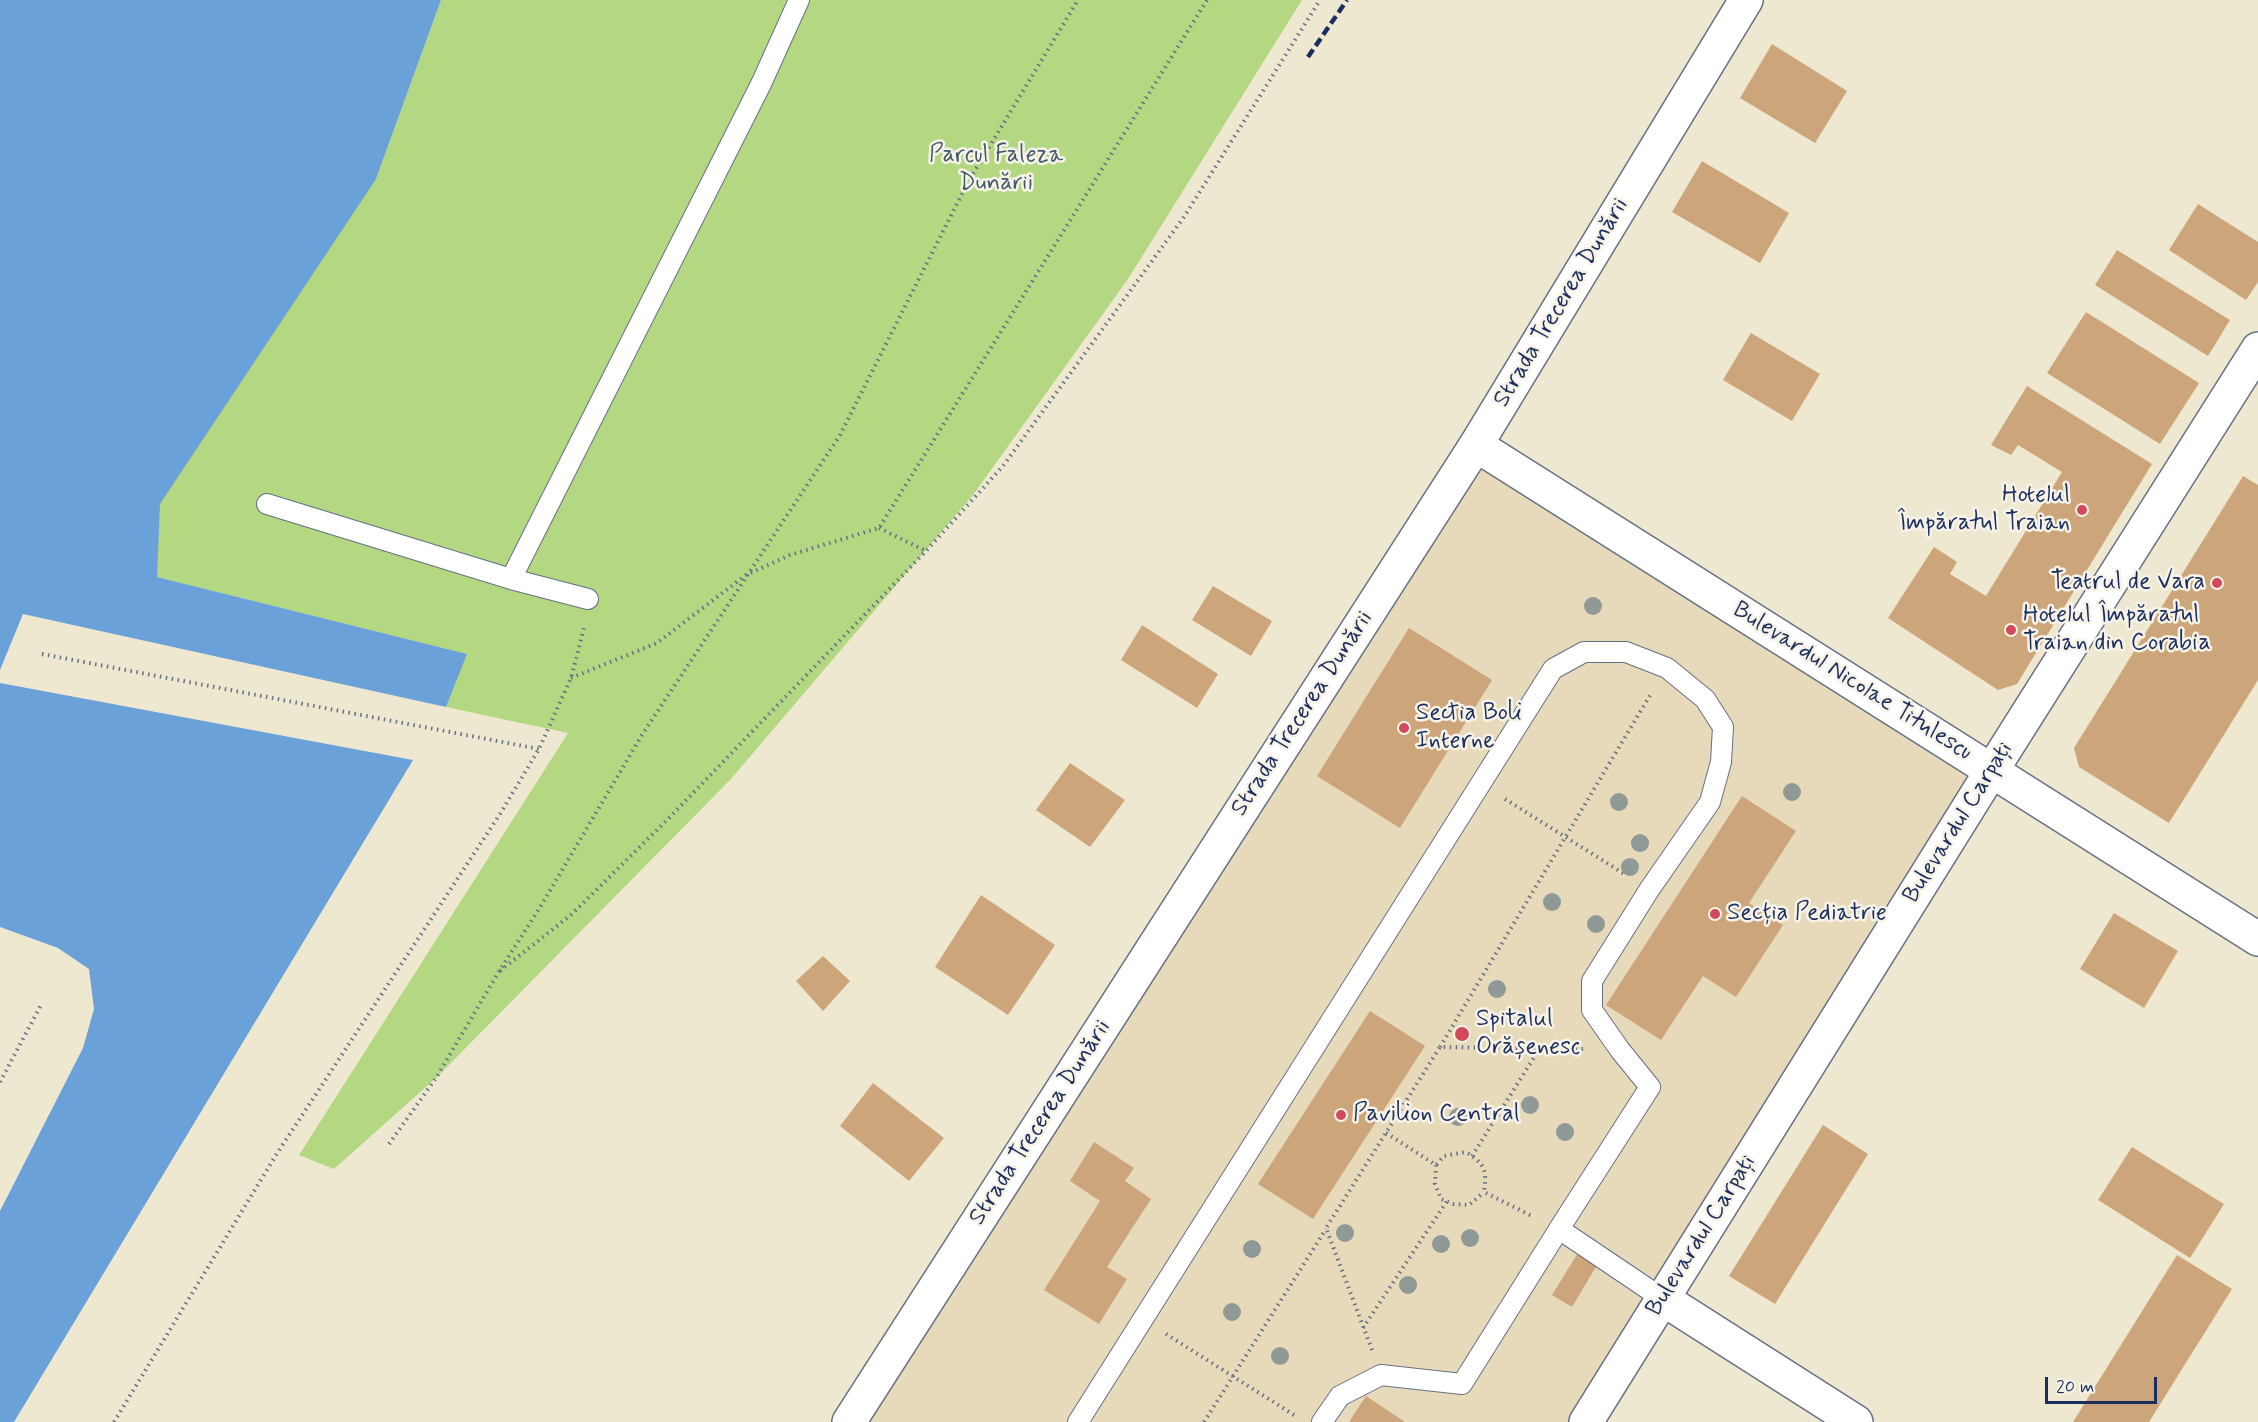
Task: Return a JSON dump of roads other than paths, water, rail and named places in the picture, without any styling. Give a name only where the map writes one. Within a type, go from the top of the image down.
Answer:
[{"type":"street","name":"Strada Trecerea Dunării","points":[[849,1422],[1476,445],[1746,0]]},
{"type":"street","name":"Bulevardul Carpați","points":[[1586,1422],[1992,770],[2258,349]]},
{"type":"street","name":"Bulevardul Nicolae Titulescu","points":[[1476,445],[2258,939]]},
{"type":"street","points":[[1663,1299],[1856,1422]]},
{"type":"lane","points":[[511,579],[761,84],[800,0]]},
{"type":"lane","points":[[267,504],[511,579],[588,599]]},
{"type":"lane","points":[[1078,1422],[1553,669],[1584,652],[1626,652],[1666,668],[1705,699],[1723,728],[1721,762],[1710,802],[1649,890],[1592,981],[1592,1010],[1650,1087],[1462,1384],[1381,1375],[1340,1396],[1322,1422]]},
{"type":"lane","points":[[1559,1229],[1663,1299]]},
{"type":"water","points":[[0,0],[441,0],[376,179],[160,504],[157,577],[467,654],[446,707],[23,614],[0,670]]},
{"type":"water","points":[[0,683],[413,760],[14,1422],[0,1422],[0,1211],[83,1048],[94,1009],[89,969],[58,948],[0,927]]},
{"type":"railway","points":[[1308,57],[1347,0]]},
{"type":"place","name":"Hotelul Împăratul Traian","points":[[2082,510]]},
{"type":"place","name":"Teatrul de Vara","points":[[2217,583]]},
{"type":"place","name":"Hotelul Împăratul Traian din Corabia","points":[[2011,630]]},
{"type":"place","name":"Sectia Boli Interne","points":[[1404,728]]},
{"type":"place","name":"Secția Pediatrie","points":[[1715,914]]},
{"type":"place","name":"Spitalul Orășenesc","points":[[1462,1034]]},
{"type":"place","name":"Pavilion Central","points":[[1341,1115]]},
{"type":"park label","name":"Parcul Faleza Dunării","points":[[996,170]]}]
